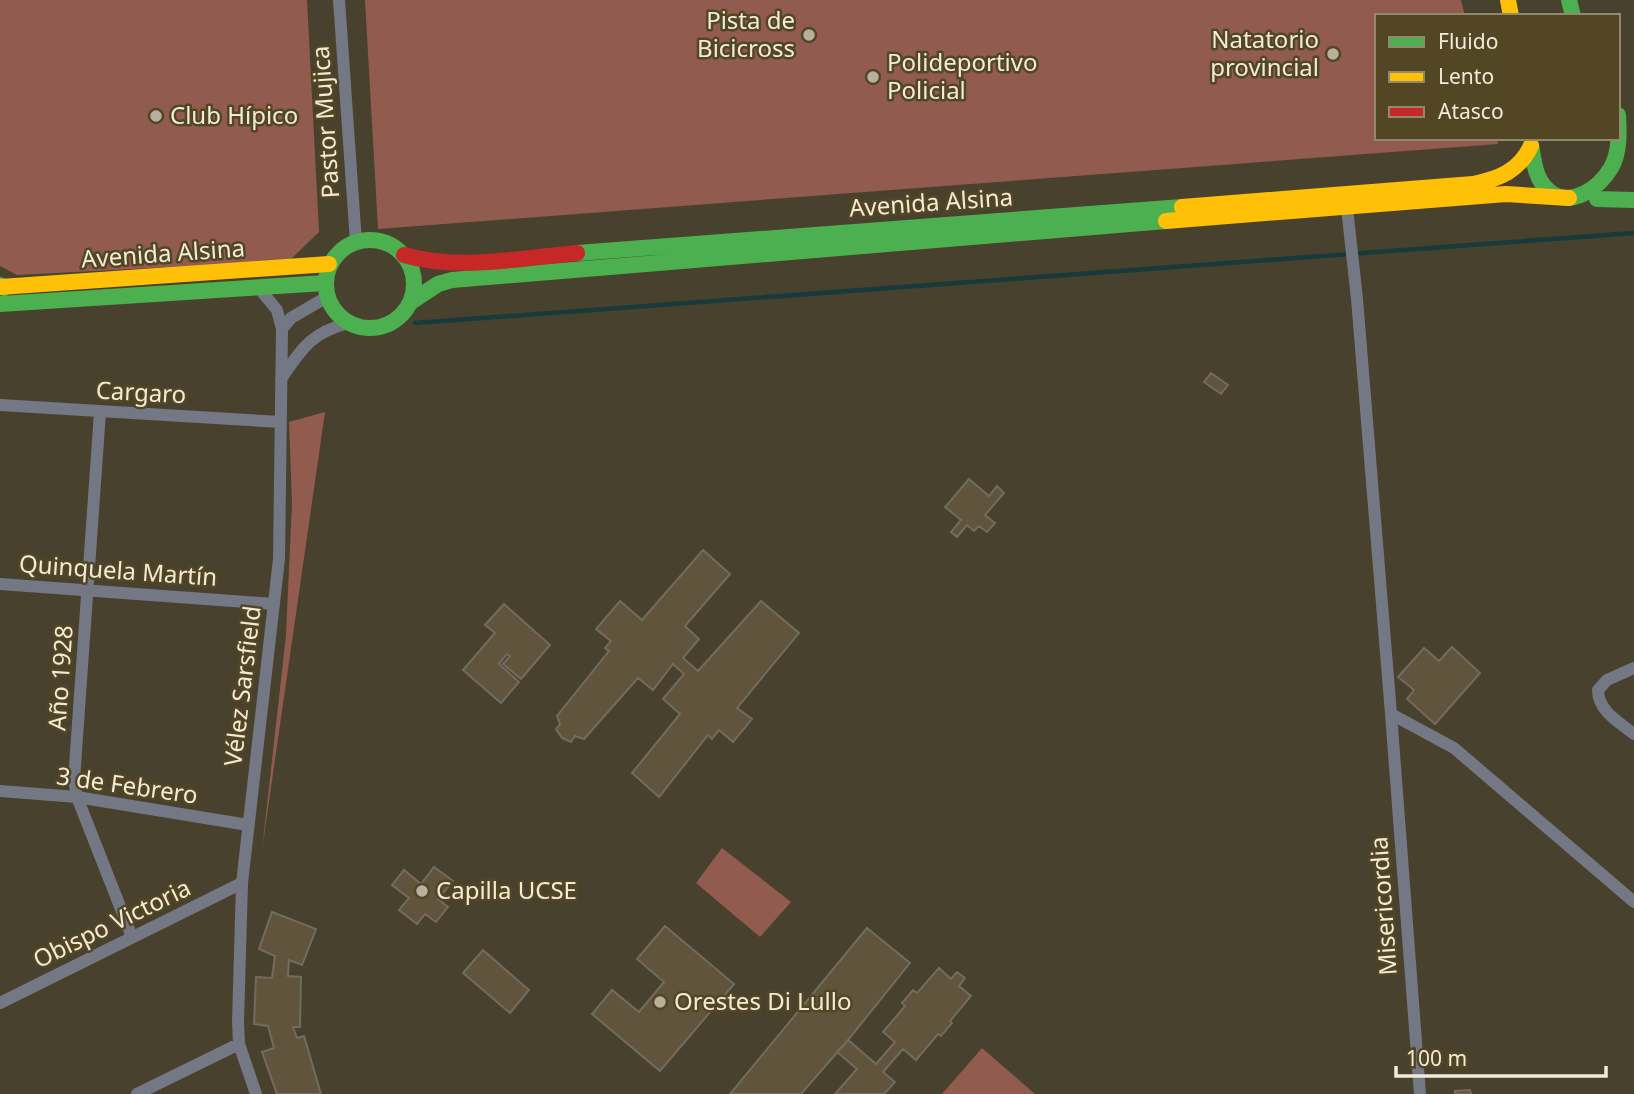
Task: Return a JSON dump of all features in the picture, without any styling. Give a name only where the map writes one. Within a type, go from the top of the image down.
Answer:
[{"type":"main road","points":[[1586,199],[1603,195],[1616,186],[1626,174],[1632,143],[1624,121]]},
{"type":"main road","points":[[1532,142],[1533,163],[1541,179],[1553,191],[1569,198]]},
{"type":"main road","points":[[1462,192],[1516,170],[1527,156],[1532,142]]},
{"type":"main road","points":[[1462,192],[1634,200]]},
{"type":"main road","name":"Avenida Alsina","points":[[404,255],[425,261],[463,262],[1462,192]]},
{"type":"main road","name":"Avenida Alsina","points":[[411,302],[439,284],[453,280],[1346,201]]},
{"type":"main road","points":[[369,239],[382,241],[404,255],[411,266],[414,290],[411,302],[403,314],[391,323],[378,328],[363,328],[349,323],[332,308],[326,290],[330,264],[345,247],[369,239]]},
{"type":"main road","name":"Avenida Alsina","points":[[1,291],[330,264]]},
{"type":"main road","name":"Avenida Alsina","points":[[1,291],[258,287],[326,290]]},
{"type":"street","name":"Pastor Mujica","points":[[339,0],[356,242]]},
{"type":"street","name":"Misericordia","points":[[1346,201],[1391,714],[1420,1094]]},
{"type":"street","name":"Vélez Sarsfield","points":[[256,1094],[239,1044],[237,1022],[242,883],[280,539],[282,330],[276,310],[258,287]]},
{"type":"street","points":[[282,330],[291,318],[326,290]]},
{"type":"street","points":[[281,379],[306,344],[318,333],[349,323]]},
{"type":"street","name":"Cargaro","points":[[0,405],[280,422]]},
{"type":"street","name":"Año 1928","points":[[100,412],[74,780],[77,797],[132,937]]},
{"type":"street","name":"Quinquela Martín","points":[[0,584],[274,604]]},
{"type":"street","points":[[1634,668],[1607,680],[1598,690],[1598,701],[1602,708],[1634,734]]},
{"type":"street","points":[[1391,714],[1454,748],[1634,902]]},
{"type":"street","name":"3 de Febrero","points":[[0,791],[77,797],[248,825]]},
{"type":"street","name":"Obispo Victoria","points":[[0,1003],[242,883]]},
{"type":"street","points":[[137,1094],[239,1044]]},
{"type":"shaded area","name":"Club Hípico","points":[[0,0],[307,0],[319,232],[289,261],[17,275],[0,266]]},
{"type":"shaded area","name":"Polideportivo Policial","points":[[365,0],[1461,0],[1464,14],[1375,14],[1375,140],[1497,140],[1498,144],[378,229]]},
{"type":"shaded area","points":[[325,412],[262,850],[286,635],[292,503],[289,422]]},
{"type":"shaded area","points":[[722,848],[791,902],[760,937],[696,883]]},
{"type":"shaded area","points":[[982,1048],[1035,1094],[942,1094]]},
{"type":"building","points":[[1211,373],[1228,385],[1221,394],[1204,382]]},
{"type":"building","points":[[969,479],[989,496],[997,486],[1004,493],[985,515],[995,523],[987,532],[979,526],[974,531],[967,525],[957,537],[951,532],[961,520],[945,507]]},
{"type":"building","points":[[703,550],[730,574],[685,626],[699,639],[683,658],[698,671],[761,601],[799,633],[737,708],[752,719],[733,742],[719,730],[712,739],[708,735],[659,797],[632,773],[680,714],[663,699],[684,674],[673,664],[653,690],[638,678],[584,739],[575,736],[571,742],[562,738],[556,729],[560,724],[557,716],[609,651],[605,648],[611,641],[596,629],[620,601],[642,620]]},
{"type":"building","points":[[504,604],[550,645],[521,679],[503,664],[510,656],[507,654],[499,664],[519,682],[501,703],[463,670],[495,633],[485,625]]},
{"type":"building","points":[[1452,647],[1480,673],[1435,724],[1407,699],[1414,690],[1398,677],[1424,648],[1439,661]]},
{"type":"building","name":"Capilla UCSE","points":[[434,867],[453,881],[438,899],[448,907],[436,922],[425,914],[417,924],[399,910],[409,898],[392,885],[404,870],[421,884]]},
{"type":"building","points":[[272,912],[316,929],[302,965],[289,960],[288,976],[301,977],[300,1027],[293,1027],[297,1038],[304,1036],[321,1094],[277,1094],[262,1052],[274,1048],[268,1026],[254,1024],[256,977],[272,978],[275,956],[259,949]]},
{"type":"building","points":[[665,926],[734,984],[660,1071],[592,1014],[612,990],[639,1012],[664,982],[637,959]]},
{"type":"building","points":[[867,928],[910,963],[848,1040],[801,1094],[730,1094]]},
{"type":"building","points":[[483,950],[529,990],[510,1013],[463,973]]},
{"type":"building","points":[[939,968],[951,979],[957,972],[965,978],[959,986],[971,996],[950,1021],[952,1023],[941,1036],[938,1034],[916,1060],[903,1049],[883,1072],[895,1082],[884,1094],[835,1094],[857,1069],[837,1052],[848,1040],[876,1064],[895,1042],[883,1032],[905,1006],[902,1003],[913,990],[917,993]]},
{"type":"building","points":[[1470,1090],[1471,1094],[1455,1094],[1455,1091]]},
{"type":"waterway","points":[[415,323],[1634,233]]},
{"type":"traffic: fast","points":[[1569,0],[1572,14]]},
{"type":"traffic: fast","points":[[1531,145],[1540,181],[1556,196],[1565,198],[1583,194],[1606,176],[1614,162],[1618,140]]},
{"type":"traffic: fast","points":[[1597,199],[1634,200]]},
{"type":"traffic: fast","points":[[577,253],[1182,207]]},
{"type":"traffic: fast","points":[[411,302],[438,284],[452,280],[1166,221]]},
{"type":"traffic: fast","points":[[370,240],[395,247],[407,259],[414,284],[407,309],[395,321],[370,328],[345,321],[333,309],[326,284],[333,259],[345,247],[370,240]]},
{"type":"traffic: fast","points":[[0,304],[325,283]]},
{"type":"traffic: fast","points":[[0,285],[4,288]]},
{"type":"traffic: slow","points":[[1508,0],[1511,14]]},
{"type":"traffic: slow","points":[[1182,207],[1473,184],[1514,168],[1531,146]]},
{"type":"traffic: slow","points":[[1166,221],[1506,194],[1569,198]]},
{"type":"traffic: slow","points":[[0,287],[329,264]]},
{"type":"traffic: jam","points":[[404,255],[425,260],[468,263],[577,253]]},
{"type":"place","name":"Pista de Bicicross","points":[[809,35]]},
{"type":"place","name":"Natatorio provincial","points":[[1333,54]]},
{"type":"place","name":"Polideportivo Policial","points":[[873,77]]},
{"type":"place","name":"Club Hípico","points":[[156,116]]},
{"type":"place","name":"Capilla UCSE","points":[[422,891]]},
{"type":"place","name":"Orestes Di Lullo","points":[[660,1002]]}]
